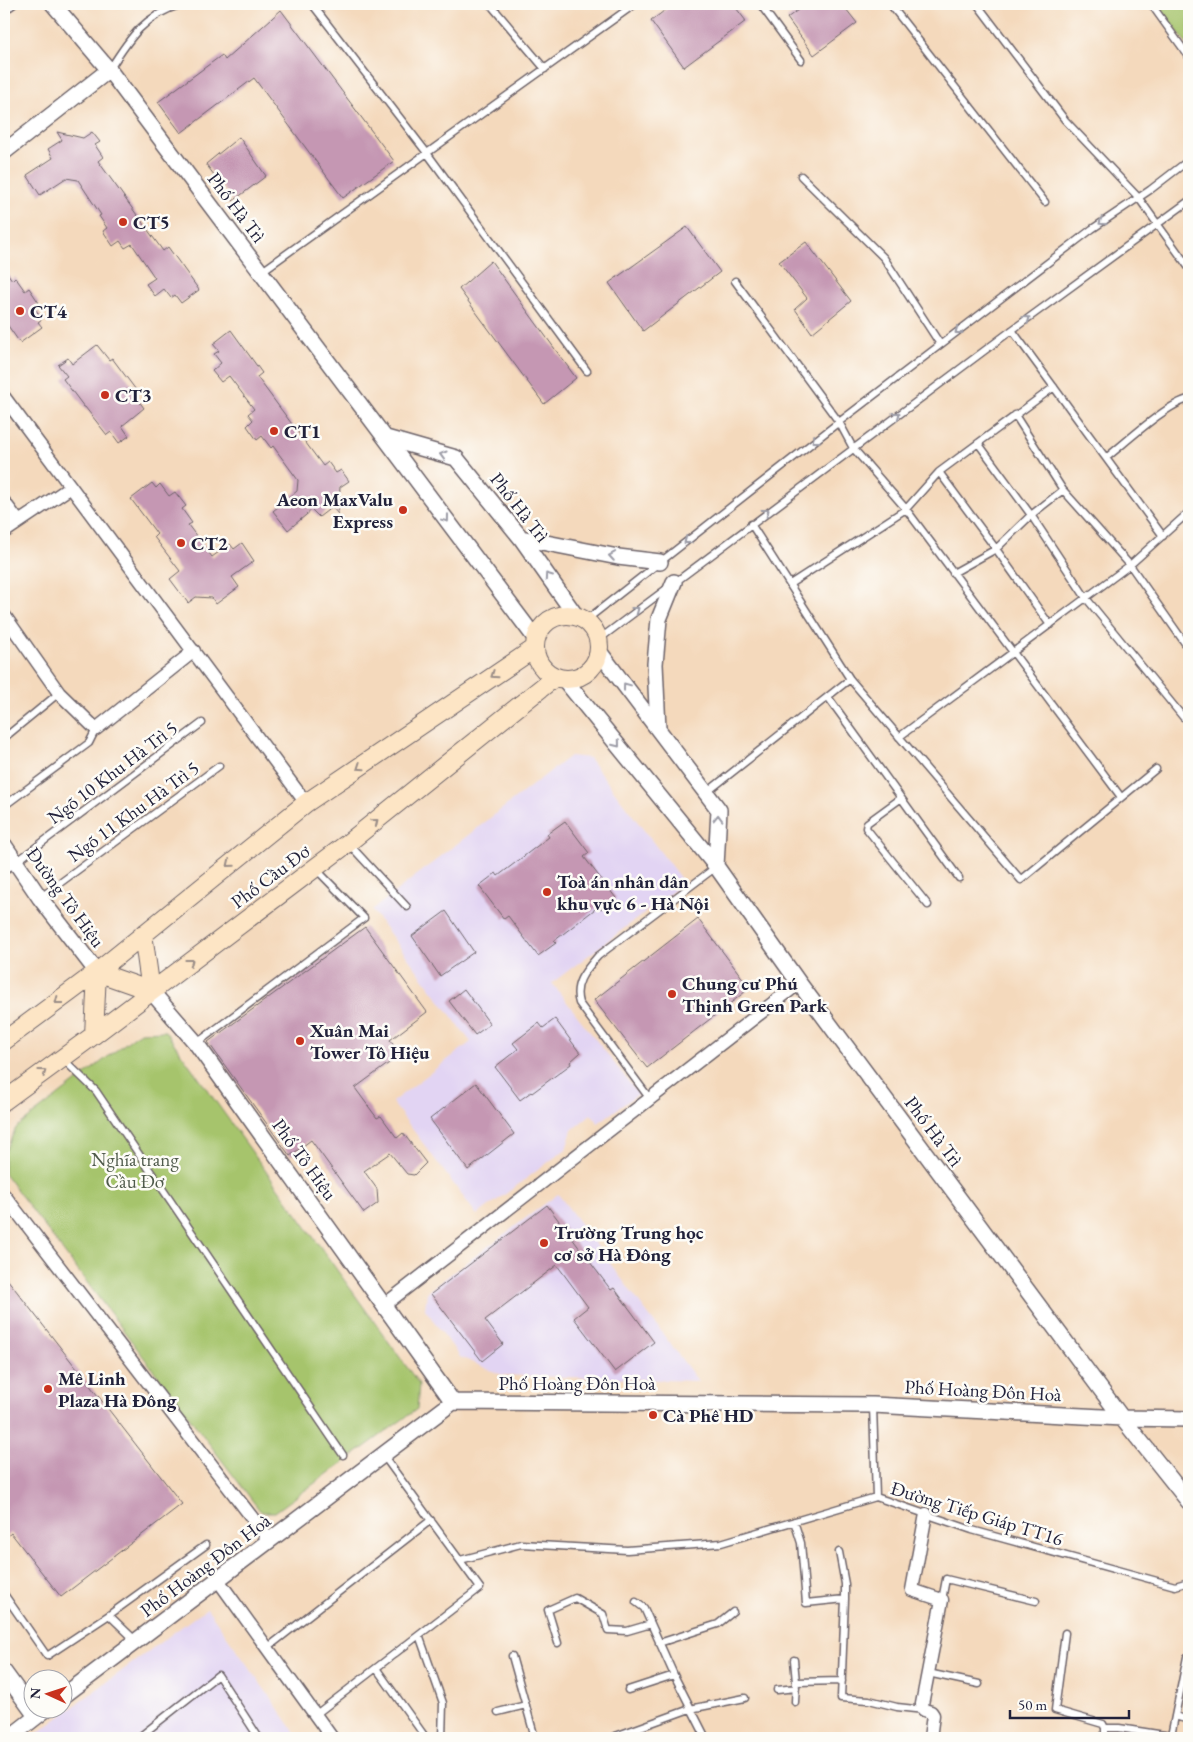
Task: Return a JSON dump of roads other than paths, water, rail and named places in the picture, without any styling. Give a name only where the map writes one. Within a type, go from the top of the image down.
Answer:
[{"type":"main road","points":[[565,615],[580,618],[593,629],[598,645],[596,659],[591,668],[574,678],[559,678],[546,672],[536,657],[535,643],[539,630],[554,617],[565,615]]},
{"type":"main road","name":"Phố Cầu Đơ","points":[[4,1042],[97,972],[306,803],[535,643]]},
{"type":"main road","name":"Phố Cầu Đơ","points":[[4,1101],[348,844],[559,678]]},
{"type":"main road","points":[[144,934],[151,991]]},
{"type":"main road","points":[[94,1035],[97,972]]},
{"type":"main road","name":"Phố Tô Hiệu","points":[[97,972],[151,991]]},
{"type":"street","name":"Phố Hà Trì","points":[[53,4],[109,70],[386,438],[535,643]]},
{"type":"street","points":[[4,152],[109,70]]},
{"type":"street","points":[[4,397],[306,803]]},
{"type":"street","name":"Phố Hà Trì","points":[[386,438],[456,458],[522,538],[580,618]]},
{"type":"street","points":[[4,532],[71,488]]},
{"type":"street","points":[[4,502],[19,522]]},
{"type":"street","points":[[522,538],[618,557],[660,562]]},
{"type":"street","points":[[658,729],[655,664],[660,619],[674,582]]},
{"type":"street","points":[[4,615],[59,693],[96,729],[194,651]]},
{"type":"street","points":[[598,645],[719,810],[716,866]]},
{"type":"street","name":"Phố Hà Trì","points":[[559,678],[716,866],[799,983],[1122,1418],[1189,1502]]},
{"type":"street","name":"Đường Tô Hiệu","points":[[4,845],[10,867],[40,898],[97,972]]},
{"type":"street","points":[[384,1306],[799,983]]},
{"type":"street","name":"Phố Tô Hiệu","points":[[151,991],[196,1043],[452,1402]]},
{"type":"street","points":[[4,1194],[9,1212],[270,1541]]},
{"type":"street","name":"Phố Hoàng Đôn Hoà","points":[[72,1690],[452,1402],[873,1404],[1122,1418],[1189,1418]]},
{"type":"street","points":[[926,1514],[912,1590],[942,1600],[922,1704],[924,1710],[931,1712],[933,1715],[930,1738]]},
{"type":"street","points":[[218,1580],[332,1738]]},
{"type":"street","points":[[4,1672],[22,1692]]},
{"type":"street","points":[[8,1738],[32,1720]]},
{"type":"lane","points":[[4,12],[14,4]]},
{"type":"lane","points":[[109,70],[128,41],[143,23],[182,4]]},
{"type":"lane","points":[[312,4],[427,153],[586,370]]},
{"type":"lane","points":[[490,4],[545,69]]},
{"type":"lane","points":[[760,4],[801,60]]},
{"type":"lane","points":[[890,4],[1045,202]]},
{"type":"lane","points":[[977,4],[1066,120],[1140,196],[1189,268]]},
{"type":"lane","points":[[1151,4],[1189,57]]},
{"type":"lane","points":[[261,272],[545,69],[631,5]]},
{"type":"lane","points":[[580,618],[660,562],[940,344],[1092,229],[1189,160]]},
{"type":"lane","points":[[801,176],[884,258],[940,344]]},
{"type":"lane","points":[[598,645],[674,582],[751,524],[1187,203]]},
{"type":"lane","points":[[735,280],[839,422],[853,448],[906,509],[1012,653],[1121,796]]},
{"type":"lane","points":[[1012,330],[1163,536]]},
{"type":"lane","points":[[790,584],[906,509],[939,472],[1054,387]]},
{"type":"lane","points":[[1106,458],[1175,404],[1189,399]]},
{"type":"lane","points":[[1015,416],[1064,490],[1130,565],[1189,649]]},
{"type":"lane","points":[[978,443],[1031,514],[1086,598],[1183,717]]},
{"type":"lane","points":[[939,472],[1050,625]]},
{"type":"lane","points":[[953,573],[996,549],[1031,514],[1064,490]]},
{"type":"lane","points":[[899,737],[1130,565],[1189,512]]},
{"type":"lane","points":[[751,524],[850,679],[1021,880],[1156,769]]},
{"type":"lane","points":[[706,793],[850,679]]},
{"type":"lane","points":[[4,738],[59,693]]},
{"type":"lane","points":[[828,697],[959,878]]},
{"type":"lane","name":"Ngõ 10 Khu Hà Trì 5","points":[[10,867],[202,723]]},
{"type":"lane","points":[[4,806],[89,743],[96,729]]},
{"type":"lane","name":"Ngõ 11 Khu Hà Trì 5","points":[[40,898],[219,766]]},
{"type":"lane","points":[[900,799],[868,823],[866,828],[928,905]]},
{"type":"lane","points":[[348,844],[407,907]]},
{"type":"lane","points":[[650,1099],[579,1003],[576,995],[577,985],[598,956],[716,866]]},
{"type":"lane","points":[[196,1043],[364,918],[316,868]]},
{"type":"lane","points":[[62,1058],[96,1091],[343,1454]]},
{"type":"lane","points":[[873,1404],[876,1497]]},
{"type":"lane","points":[[315,1715],[480,1588],[383,1455]]},
{"type":"lane","name":"Đường Tiếp Giáp TT16","points":[[460,1560],[521,1544],[628,1550],[721,1543],[876,1497],[972,1530],[1175,1586],[1189,1582]]},
{"type":"lane","points":[[267,1648],[431,1520]]},
{"type":"lane","points":[[794,1521],[801,1542],[806,1603],[845,1599]]},
{"type":"lane","points":[[4,1594],[47,1656],[109,1615],[206,1545]]},
{"type":"lane","points":[[839,1552],[845,1584],[841,1698],[869,1700],[897,1707],[924,1710]]},
{"type":"lane","points":[[942,1600],[946,1578],[1036,1602]]},
{"type":"lane","points":[[558,1643],[548,1610],[574,1598],[603,1614],[608,1630],[627,1631],[651,1624]]},
{"type":"lane","points":[[636,1602],[644,1608],[690,1709],[706,1738]]},
{"type":"lane","points":[[659,1643],[718,1624],[733,1612]]},
{"type":"lane","points":[[109,1615],[137,1642]]},
{"type":"lane","points":[[1064,1633],[1055,1710],[1103,1724],[1105,1738]]},
{"type":"lane","points":[[419,1635],[443,1704],[442,1738]]},
{"type":"lane","points":[[512,1656],[535,1738]]},
{"type":"lane","points":[[1105,1728],[1120,1728],[1171,1736],[1187,1657]]},
{"type":"lane","points":[[794,1660],[795,1702]]},
{"type":"lane","points":[[376,1668],[426,1738]]},
{"type":"lane","points":[[928,1673],[979,1684]]},
{"type":"lane","points":[[138,1738],[218,1675],[258,1738]]},
{"type":"lane","points":[[628,1690],[674,1675]]},
{"type":"lane","points":[[777,1690],[796,1685],[842,1681]]},
{"type":"lane","points":[[610,1738],[690,1709],[745,1698]]},
{"type":"lane","points":[[498,1712],[526,1705]]},
{"type":"lane","points":[[1175,1716],[1189,1720]]},
{"type":"place","name":"CT5","points":[[123,222]]},
{"type":"place","name":"CT4","points":[[20,311]]},
{"type":"place","name":"CT3","points":[[105,395]]},
{"type":"place","name":"CT1","points":[[274,431]]},
{"type":"place","name":"Aeon MaxValu Express","points":[[403,510]]},
{"type":"place","name":"CT2","points":[[181,543]]},
{"type":"place","name":"Toà án nhân dân khu vực 6 - Hà Nội","points":[[547,892]]},
{"type":"place","name":"Chung cư Phú Thịnh Green Park","points":[[672,994]]},
{"type":"place","name":"Xuân Mai Tower Tô Hiệu","points":[[300,1041]]},
{"type":"place","name":"Trường Trung học cơ sở Hà Đông","points":[[544,1243]]},
{"type":"place","name":"Mê Linh Plaza Hà Đông","points":[[48,1389]]},
{"type":"place","name":"Cà Phê HD","points":[[653,1415]]},
{"type":"park label","name":"Nghĩa trang Cầu Đơ","points":[[135,1170]]}]
